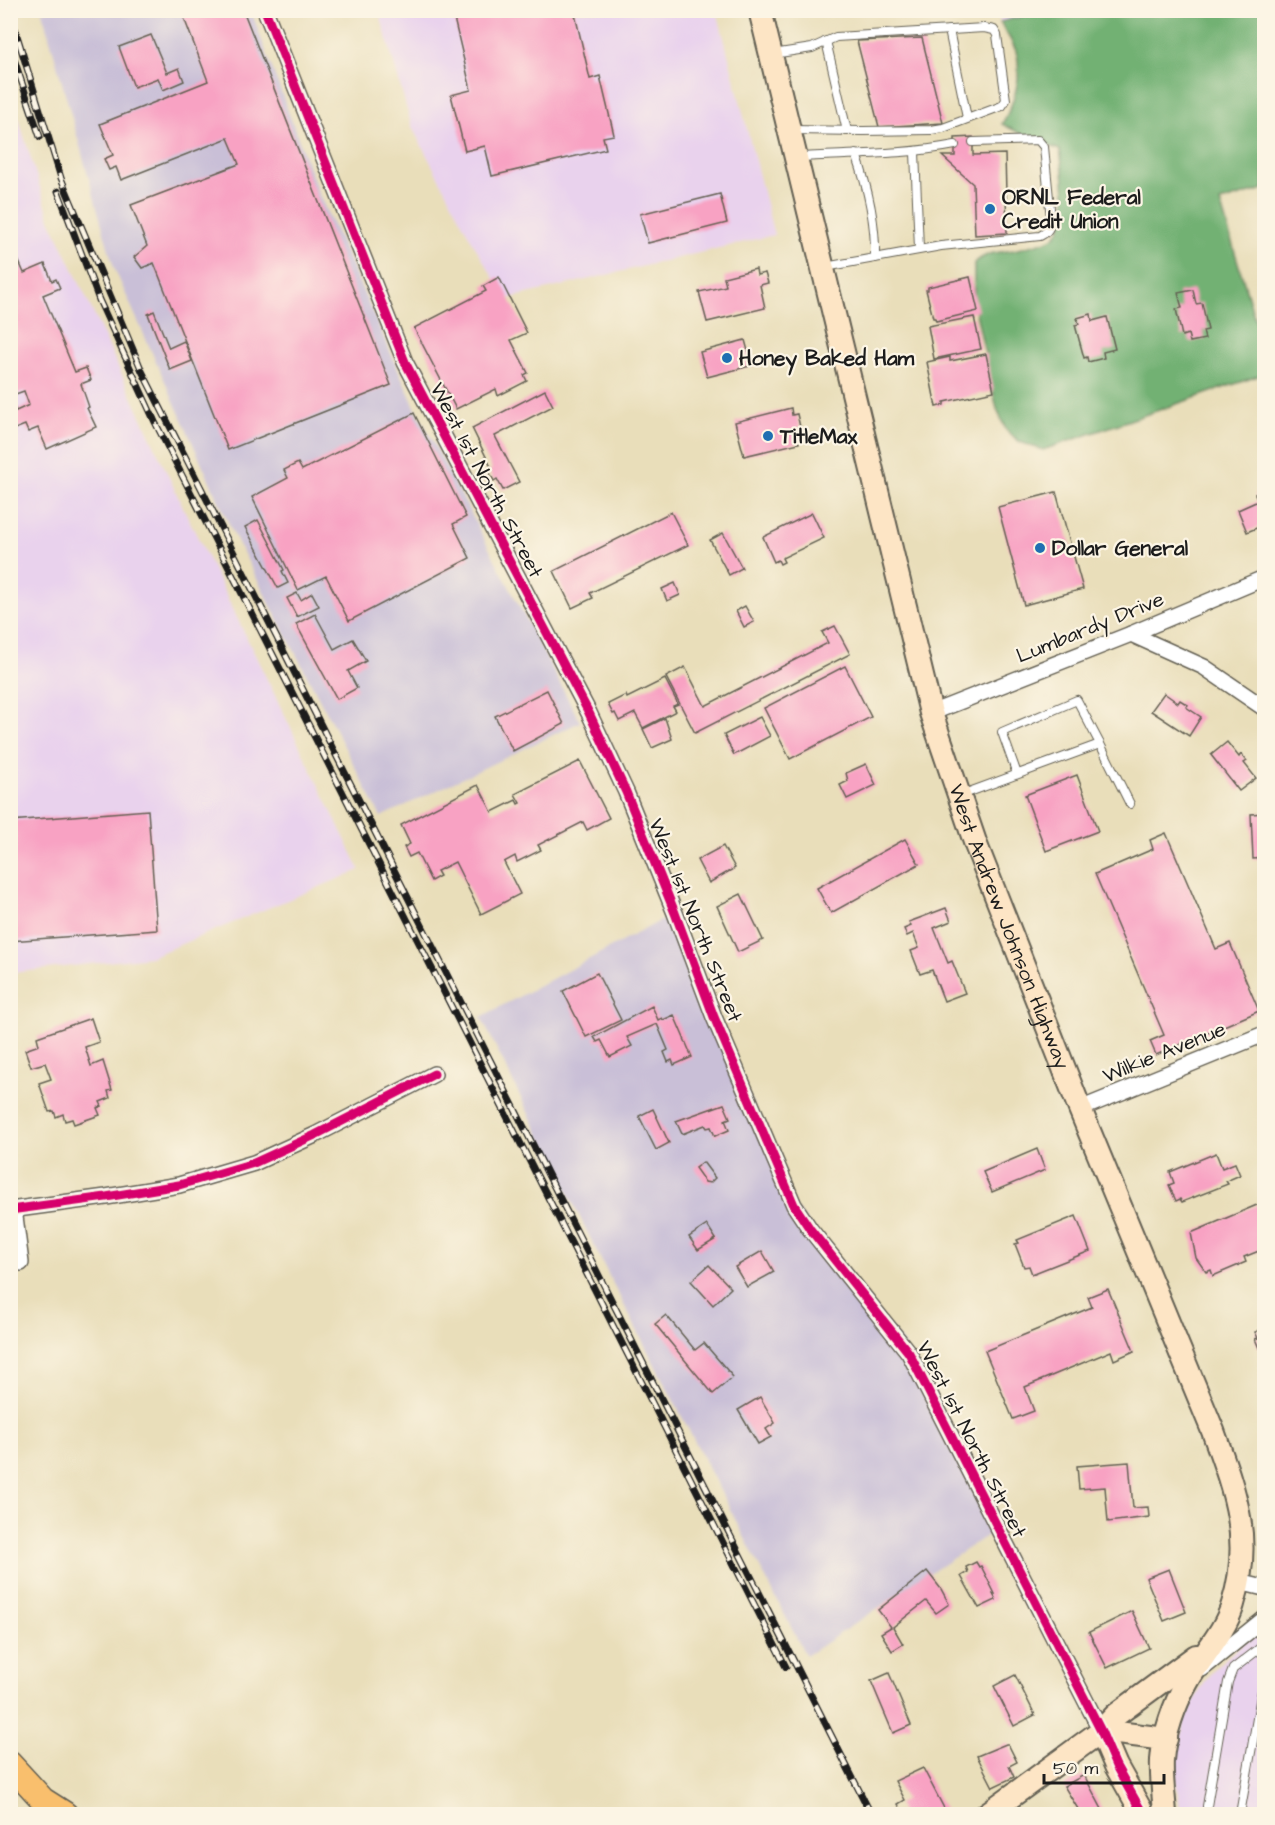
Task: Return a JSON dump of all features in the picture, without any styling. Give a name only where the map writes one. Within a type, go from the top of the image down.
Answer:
[{"type":"main road","name":"West Andrew Johnson Highway","points":[[760,10],[931,713],[976,845],[1080,1109],[1213,1431],[1228,1472],[1241,1520],[1242,1553],[1239,1582],[1233,1606],[1227,1620],[1186,1683],[1175,1706],[1166,1739],[1162,1761],[1165,1815]]},
{"type":"main road","points":[[987,1815],[1101,1731],[1116,1715],[1210,1646]]},
{"type":"main road","points":[[1101,1731],[1166,1739]]},
{"type":"main road","name":"West 1st North Street","points":[[1101,1731],[1116,1766],[1143,1815]]},
{"type":"main road","points":[[10,1764],[43,1800],[65,1815]]},
{"type":"street","name":"West 1st North Street","points":[[265,10],[405,362],[590,713],[626,792],[714,1017],[794,1205],[810,1229],[909,1353],[1101,1731]]},
{"type":"street","name":"Lumbardy Drive","points":[[931,713],[1131,634],[1264,578]]},
{"type":"street","points":[[1131,634],[1204,667],[1264,708]]},
{"type":"street","name":"Wilkie Avenue","points":[[1080,1109],[1264,1034]]},
{"type":"street","points":[[21,1263],[12,1210],[179,1185],[254,1163],[315,1135],[434,1074]]},
{"type":"street","points":[[1239,1582],[1264,1588]]},
{"type":"street","points":[[1186,1683],[1264,1619]]},
{"type":"lane","points":[[771,54],[812,48],[836,37],[984,28],[994,30],[997,35],[1006,100],[1002,106],[943,128],[931,130],[789,130]]},
{"type":"lane","points":[[949,30],[967,118]]},
{"type":"lane","points":[[826,41],[847,131]]},
{"type":"lane","points":[[823,267],[920,249],[1040,236],[1050,228],[1052,219],[1044,147],[1038,140],[973,142]]},
{"type":"lane","points":[[796,157],[915,152],[955,145]]},
{"type":"lane","points":[[915,152],[920,249]]},
{"type":"lane","points":[[856,154],[872,211],[875,258]]},
{"type":"lane","points":[[1017,774],[1002,732],[1077,700],[1130,804]]},
{"type":"lane","points":[[959,795],[1101,744]]},
{"type":"lane","points":[[1208,1815],[1207,1806],[1228,1682],[1233,1669],[1264,1647]]},
{"type":"lane","points":[[1240,1815],[1264,1680]]},
{"type":"shaded area","points":[[999,10],[1047,11],[1000,22]]},
{"type":"shaded area","points":[[42,11],[251,11],[318,192],[416,409],[580,722],[381,817],[234,535],[114,268]]},
{"type":"shaded area","points":[[379,11],[717,11],[774,235],[506,299],[473,243],[412,127]]},
{"type":"shaded area","points":[[10,92],[50,219],[180,501],[360,870],[150,957],[11,973]]},
{"type":"shaded area","points":[[675,913],[794,1205],[903,1344],[998,1528],[806,1656],[610,1278],[481,1017]]},
{"type":"shaded area","points":[[1264,1624],[1264,1814],[1181,1814],[1176,1782],[1177,1757],[1184,1723],[1193,1702],[1211,1672]]},
{"type":"green space","points":[[1047,10],[1264,11],[1264,189],[1220,202],[1264,350],[1264,374],[1043,450],[1020,442],[1006,430],[997,409],[974,304],[974,263],[989,254],[1018,249],[1051,239],[1060,230],[1063,220],[1065,195],[1060,150],[1033,140],[1002,124],[1014,98],[1018,79],[1018,60],[1016,51],[1000,22]]},
{"type":"building","points":[[181,10],[243,10],[391,385],[228,450],[154,263],[142,268],[134,257],[147,246],[131,205],[239,164],[228,138],[121,180],[116,167],[109,170],[104,159],[113,155],[100,124],[208,81]]},
{"type":"building","points":[[452,10],[574,10],[590,79],[600,76],[614,135],[603,137],[606,149],[492,176],[485,146],[465,151],[451,95],[471,90]]},
{"type":"building","points":[[151,35],[167,73],[179,68],[184,81],[163,90],[158,78],[134,87],[119,47]]},
{"type":"building","points":[[922,38],[943,123],[879,127],[857,41]]},
{"type":"building","name":"ORNL Federal Credit Union","points":[[973,137],[973,155],[1005,154],[1007,233],[975,235],[973,184],[942,156],[955,156],[955,138]]},
{"type":"building","points":[[720,194],[727,223],[648,243],[640,214]]},
{"type":"building","points":[[17,257],[24,273],[45,264],[52,281],[56,279],[60,288],[43,295],[75,372],[86,368],[91,380],[81,384],[89,407],[87,408],[96,427],[47,449],[38,428],[28,432],[25,425],[10,431],[10,404],[12,403],[16,411],[29,405],[24,391],[10,396],[10,259]]},
{"type":"building","points":[[756,269],[757,275],[765,273],[768,283],[760,285],[765,308],[707,322],[699,292],[726,286],[724,277]]},
{"type":"building","points":[[499,277],[527,333],[511,340],[528,373],[524,375],[527,381],[498,396],[496,389],[456,409],[414,328],[486,291],[483,286]]},
{"type":"building","points":[[970,277],[978,311],[936,321],[933,318],[926,290],[928,287]]},
{"type":"building","points":[[1193,290],[1196,304],[1202,303],[1208,330],[1203,331],[1205,339],[1190,342],[1188,334],[1182,336],[1176,309],[1182,308],[1178,293]]},
{"type":"building","points":[[154,311],[169,348],[184,341],[192,361],[170,370],[148,314]]},
{"type":"building","points":[[1091,314],[1092,321],[1107,317],[1115,349],[1103,352],[1104,358],[1088,362],[1087,357],[1084,358],[1075,325],[1079,324],[1077,318]]},
{"type":"building","points":[[974,317],[981,349],[934,359],[928,326]]},
{"type":"building","name":"Honey Baked Ham","points":[[745,340],[754,365],[707,377],[700,352]]},
{"type":"building","points":[[986,354],[994,391],[944,402],[944,405],[936,407],[927,362],[950,357],[950,361]]},
{"type":"building","points":[[545,390],[553,406],[495,436],[519,482],[503,490],[497,479],[494,481],[489,471],[492,469],[472,428]]},
{"type":"building","name":"TitleMax","points":[[791,408],[792,415],[797,414],[800,427],[796,428],[799,443],[744,456],[735,422]]},
{"type":"building","points":[[414,413],[466,517],[453,524],[470,558],[349,621],[326,576],[298,590],[252,497],[288,478],[284,470],[298,463],[302,470]]},
{"type":"building","points":[[1264,490],[1264,525],[1247,532],[1238,510],[1258,501],[1255,494]]},
{"type":"building","name":"Dollar General","points":[[1056,492],[1083,589],[1024,605],[998,507]]},
{"type":"building","points":[[671,512],[688,545],[590,593],[593,598],[572,608],[554,571]]},
{"type":"building","points":[[812,513],[824,538],[782,558],[784,562],[780,564],[778,560],[774,562],[763,537]]},
{"type":"building","points":[[258,520],[284,570],[282,571],[288,583],[278,588],[245,527]]},
{"type":"building","points":[[723,533],[742,568],[729,575],[710,540]]},
{"type":"building","points":[[675,583],[680,595],[667,601],[662,589]]},
{"type":"building","points":[[297,593],[301,600],[312,593],[319,606],[297,617],[287,598]]},
{"type":"building","points":[[745,606],[754,622],[744,627],[736,611]]},
{"type":"building","points":[[315,614],[334,649],[353,639],[366,661],[348,671],[357,688],[337,699],[296,624]]},
{"type":"building","points":[[835,626],[850,654],[695,733],[666,677],[685,667],[705,706],[828,643],[822,632]]},
{"type":"building","points":[[845,666],[871,717],[790,759],[764,708]]},
{"type":"building","points":[[665,679],[678,704],[673,706],[676,711],[643,728],[635,713],[619,721],[615,713],[613,714],[608,704],[626,695],[627,698]]},
{"type":"building","points":[[547,690],[564,724],[513,751],[495,716]]},
{"type":"building","points":[[1164,693],[1178,703],[1180,700],[1188,705],[1186,707],[1201,717],[1189,736],[1151,711]]},
{"type":"building","points":[[760,717],[770,736],[734,755],[724,735]]},
{"type":"building","points":[[665,718],[672,739],[652,748],[643,729]]},
{"type":"building","points":[[1227,742],[1239,757],[1241,754],[1247,761],[1244,763],[1256,778],[1239,791],[1211,755]]},
{"type":"building","points":[[580,761],[609,818],[587,830],[583,822],[538,845],[541,850],[517,862],[515,856],[504,862],[520,894],[481,914],[455,862],[437,871],[440,876],[431,881],[417,853],[409,857],[404,847],[410,844],[401,825],[478,785],[492,812],[516,800],[518,804],[520,803],[515,794]]},
{"type":"building","points":[[866,764],[876,785],[847,799],[840,785],[848,781],[846,773]]},
{"type":"building","points":[[1077,775],[1098,831],[1046,851],[1025,795]]},
{"type":"building","points":[[148,810],[157,930],[10,941],[10,821]]},
{"type":"building","points":[[1264,813],[1264,858],[1253,859],[1251,814]]},
{"type":"building","points":[[1166,833],[1216,949],[1230,943],[1259,1011],[1156,1055],[1150,1041],[1164,1035],[1095,874],[1153,849],[1150,840]]},
{"type":"building","points":[[905,839],[919,864],[831,913],[817,888]]},
{"type":"building","points":[[723,846],[735,868],[709,883],[697,860]]},
{"type":"building","points":[[741,894],[763,940],[738,952],[717,906]]},
{"type":"building","points":[[946,908],[951,921],[934,928],[948,963],[952,961],[965,993],[944,1001],[932,970],[920,974],[911,951],[919,948],[913,933],[907,936],[904,929],[911,926],[909,922]]},
{"type":"building","points":[[597,973],[621,1020],[586,1037],[563,991]]},
{"type":"building","points":[[652,1006],[658,1020],[674,1015],[692,1057],[674,1065],[672,1060],[668,1062],[664,1052],[668,1050],[657,1024],[627,1037],[632,1046],[610,1057],[601,1040],[597,1042],[594,1037]]},
{"type":"building","points":[[91,1018],[99,1042],[85,1047],[91,1066],[103,1061],[112,1090],[108,1091],[110,1098],[100,1102],[102,1106],[97,1108],[100,1115],[74,1124],[72,1119],[65,1121],[63,1114],[56,1117],[54,1111],[49,1112],[39,1083],[51,1079],[45,1063],[31,1067],[25,1050],[39,1045],[37,1037]]},
{"type":"building","points":[[724,1104],[730,1118],[725,1120],[729,1130],[715,1136],[711,1127],[707,1128],[705,1125],[682,1134],[676,1121]]},
{"type":"building","points":[[653,1109],[669,1143],[656,1150],[639,1116]]},
{"type":"building","points":[[1037,1149],[1045,1170],[992,1192],[983,1172]]},
{"type":"building","points":[[1216,1153],[1222,1168],[1235,1163],[1240,1175],[1226,1181],[1228,1184],[1182,1202],[1180,1199],[1176,1201],[1169,1185],[1174,1183],[1170,1172]]},
{"type":"building","points":[[703,1162],[715,1178],[710,1183],[705,1182],[695,1168]]},
{"type":"building","points":[[1264,1202],[1264,1249],[1244,1257],[1246,1262],[1213,1276],[1211,1270],[1206,1272],[1196,1258],[1191,1233]]},
{"type":"building","points":[[1076,1216],[1090,1251],[1032,1274],[1029,1266],[1024,1267],[1015,1244],[1019,1243],[1017,1240]]},
{"type":"building","points":[[707,1225],[716,1239],[698,1250],[689,1237]]},
{"type":"building","points":[[762,1251],[774,1272],[747,1287],[735,1267]]},
{"type":"building","points":[[709,1265],[731,1288],[713,1305],[691,1281]]},
{"type":"building","points":[[1108,1289],[1134,1351],[1114,1360],[1111,1351],[1025,1387],[1034,1411],[1013,1419],[985,1351],[1092,1307],[1088,1297]]},
{"type":"building","points":[[666,1315],[695,1350],[704,1343],[733,1377],[713,1394],[655,1324]]},
{"type":"building","points":[[1264,1328],[1263,1350],[1259,1348],[1255,1339],[1258,1338],[1255,1332]]},
{"type":"building","points":[[760,1397],[775,1423],[766,1429],[771,1437],[758,1444],[738,1410]]},
{"type":"building","points":[[1129,1462],[1133,1508],[1148,1507],[1149,1517],[1108,1522],[1105,1487],[1079,1489],[1077,1466]]},
{"type":"building","points":[[976,1562],[979,1567],[981,1566],[996,1600],[979,1608],[961,1576],[968,1572],[966,1567]]},
{"type":"building","points":[[1169,1569],[1186,1612],[1164,1621],[1146,1578]]},
{"type":"building","points":[[927,1571],[949,1604],[936,1613],[926,1601],[893,1627],[903,1644],[892,1651],[881,1633],[891,1627],[878,1610]]},
{"type":"building","points":[[1132,1611],[1149,1648],[1107,1668],[1089,1632]]},
{"type":"building","points":[[889,1673],[911,1725],[893,1733],[871,1681]]},
{"type":"building","points":[[1015,1675],[1035,1715],[1014,1726],[994,1686]]},
{"type":"building","points":[[1006,1744],[1017,1762],[1009,1766],[1014,1777],[993,1787],[977,1756]]},
{"type":"building","points":[[923,1768],[947,1814],[903,1814],[898,1804],[905,1800],[895,1781]]},
{"type":"building","points":[[1084,1775],[1104,1813],[1102,1814],[1081,1814],[1064,1786]]},
{"type":"railway","points":[[10,13],[61,178],[142,371],[871,1814]]},
{"type":"railway","points":[[10,47],[40,137]]},
{"type":"railway","points":[[58,191],[99,300],[155,422],[786,1667]]},
{"type":"cycle path","points":[[265,10],[405,362],[589,713],[626,792],[714,1017],[794,1205],[810,1229],[909,1353],[1101,1731],[1116,1766],[1143,1814]]},
{"type":"cycle path","points":[[10,1210],[179,1185],[254,1163],[315,1135],[434,1074]]},
{"type":"place","name":"ORNL Federal Credit Union","points":[[990,209]]},
{"type":"place","name":"Honey Baked Ham","points":[[727,358]]},
{"type":"place","name":"TitleMax","points":[[768,436]]},
{"type":"place","name":"Dollar General","points":[[1040,548]]}]
